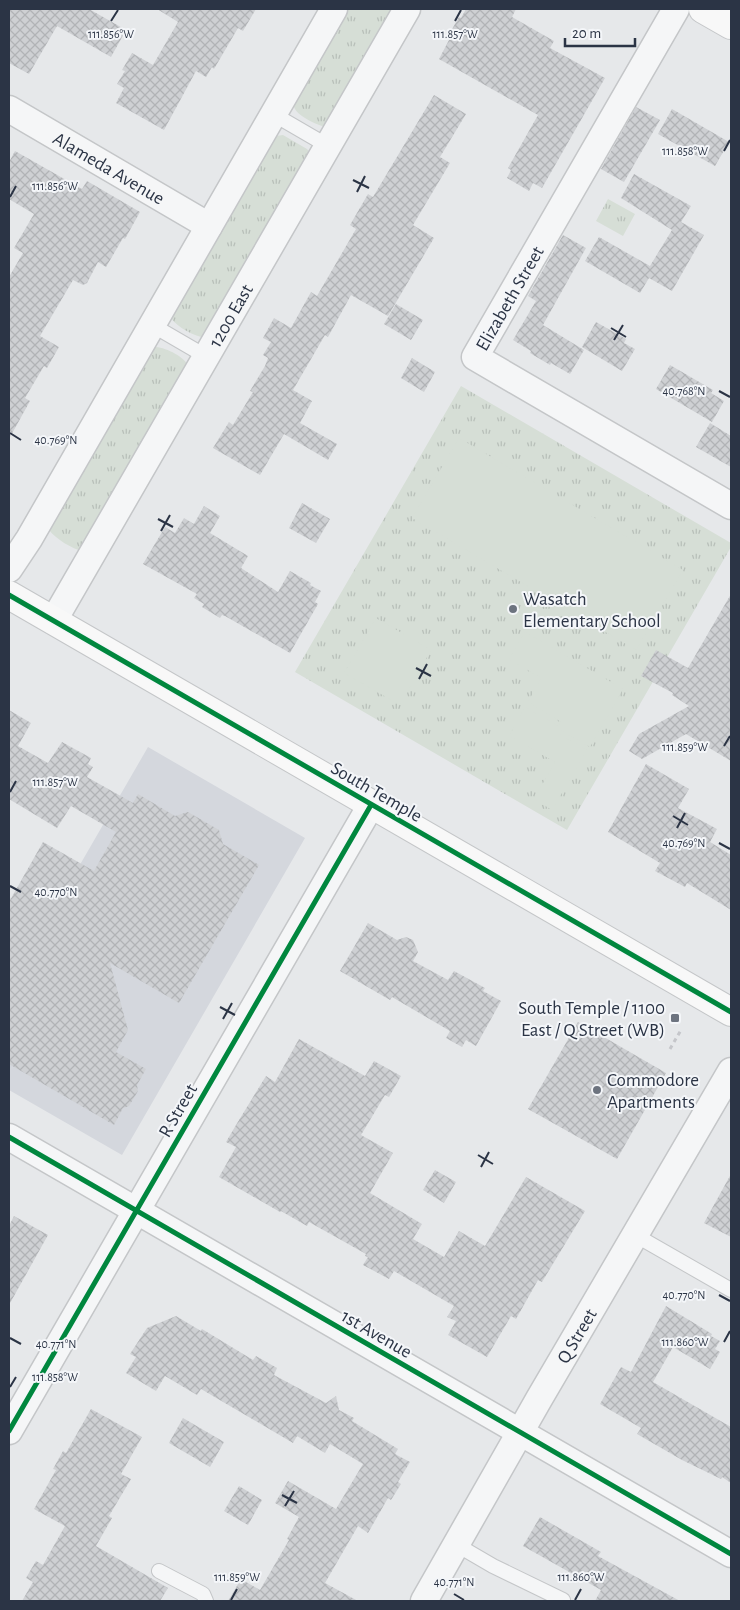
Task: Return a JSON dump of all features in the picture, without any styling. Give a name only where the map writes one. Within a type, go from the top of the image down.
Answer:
[{"type":"main road","points":[[703,9],[731,25]]},
{"type":"main road","name":"South Temple","points":[[9,595],[731,1012]]},
{"type":"street","points":[[9,569],[29,538],[334,9]]},
{"type":"street","name":"1200 East","points":[[54,620],[407,9]]},
{"type":"street","name":"Elizabeth Street","points":[[676,9],[475,357],[731,506]]},
{"type":"street","name":"Alameda Avenue","points":[[9,109],[209,226]]},
{"type":"street","name":"R Street","points":[[9,1431],[371,805]]},
{"type":"street","name":"Q Street","points":[[424,1601],[731,1071]]},
{"type":"street","name":"1st Avenue","points":[[9,1137],[731,1554]]},
{"type":"lane","points":[[273,114],[328,146]]},
{"type":"lane","points":[[152,325],[206,357]]},
{"type":"lane","points":[[635,1235],[672,1258],[731,1290]]},
{"type":"lane","points":[[457,1545],[493,1566],[563,1600]]},
{"type":"lane","points":[[160,1571],[203,1594],[206,1601]]},
{"type":"path","points":[[670,1050],[681,1030]]},
{"type":"shaded area","points":[[148,747],[305,838],[122,1155],[9,1090],[9,897],[48,920]]},
{"type":"green space","points":[[347,9],[400,9],[328,127],[324,127],[300,115],[294,108],[293,100]]},
{"type":"green space","points":[[283,135],[307,149],[312,155],[206,338],[191,333],[171,318],[271,140],[276,136]]},
{"type":"green space","points":[[608,199],[635,214],[623,236],[596,221]]},
{"type":"green space","points":[[156,347],[175,354],[184,360],[189,367],[83,551],[69,546],[49,530],[150,350]]},
{"type":"green space","name":"Wasatch Elementary School","points":[[461,386],[731,543],[731,547],[567,830],[295,672]]},
{"type":"green space","points":[[459,438],[683,570],[636,650],[412,518]]},
{"type":"green space","points":[[376,618],[431,650],[400,705],[344,673]]},
{"type":"green space","points":[[525,632],[623,689],[590,747],[558,729],[555,732],[587,750],[552,810],[534,799],[555,762],[509,736],[525,707],[558,726],[561,722],[528,702],[541,678],[509,659]]},
{"type":"building","points":[[9,9],[89,9],[126,30],[111,57],[57,26],[29,74],[9,63]]},
{"type":"building","points":[[157,9],[256,9],[243,31],[238,28],[214,69],[212,67],[206,77],[196,71],[164,130],[116,103],[124,88],[117,84],[125,71],[122,70],[132,53],[153,65],[178,22]]},
{"type":"building","points":[[466,9],[516,9],[512,17],[554,41],[550,48],[605,78],[542,188],[533,183],[529,191],[507,178],[511,170],[508,168],[538,115],[439,59],[449,40],[447,38]]},
{"type":"building","points":[[434,95],[466,114],[440,157],[450,163],[413,225],[434,238],[388,316],[351,295],[328,337],[325,335],[293,390],[312,401],[300,423],[337,444],[328,460],[284,434],[260,475],[213,448],[229,422],[233,425],[253,392],[250,391],[265,366],[268,358],[263,355],[271,342],[263,338],[274,318],[291,328],[311,292],[317,296],[356,229],[350,225],[368,194],[373,197]]},
{"type":"building","points":[[636,107],[660,120],[624,182],[601,169]]},
{"type":"building","points":[[672,109],[729,142],[715,166],[658,134]]},
{"type":"building","points":[[15,151],[82,189],[87,181],[140,212],[106,267],[98,262],[87,283],[83,285],[73,280],[40,336],[59,347],[47,368],[44,366],[25,398],[30,401],[9,439],[9,277],[23,253],[14,248],[34,214],[9,199],[9,162]]},
{"type":"building","points":[[634,174],[691,206],[681,222],[704,235],[672,291],[649,278],[640,293],[585,261],[599,237],[650,266],[672,230],[621,198]]},
{"type":"building","points":[[563,235],[586,248],[543,325],[584,350],[570,374],[551,363],[550,365],[513,340],[536,301],[528,296]]},
{"type":"building","points":[[396,304],[423,320],[411,340],[384,324]]},
{"type":"building","points":[[596,322],[626,339],[624,343],[635,349],[622,371],[582,347]]},
{"type":"building","points":[[412,358],[435,372],[424,392],[401,378]]},
{"type":"building","points":[[670,365],[713,390],[711,393],[724,401],[712,422],[656,389]]},
{"type":"building","points":[[710,423],[731,436],[731,467],[696,447]]},
{"type":"building","points":[[302,503],[330,519],[316,543],[289,528]]},
{"type":"building","points":[[204,506],[220,516],[210,533],[248,556],[241,568],[278,592],[290,571],[321,591],[315,602],[318,604],[290,653],[225,616],[222,615],[220,618],[202,607],[204,604],[194,598],[197,594],[143,564],[165,527],[175,533],[184,518],[194,524]]},
{"type":"building","points":[[731,594],[731,761],[686,734],[642,759],[629,751],[639,734],[689,706],[672,695],[673,693],[641,676],[656,650],[688,668]]},
{"type":"building","points":[[9,710],[31,723],[18,746],[48,763],[62,742],[91,758],[88,764],[93,767],[87,777],[133,803],[138,794],[175,816],[188,812],[219,830],[223,844],[259,865],[179,1003],[110,963],[128,1030],[116,1052],[146,1069],[137,1085],[138,1091],[129,1106],[123,1108],[114,1125],[9,1064],[9,902],[43,842],[94,871],[116,832],[71,806],[57,828],[9,799]]},
{"type":"building","points":[[646,764],[689,789],[678,808],[717,829],[710,842],[731,855],[731,910],[687,883],[685,887],[655,871],[660,863],[608,832]]},
{"type":"building","points":[[368,923],[397,940],[406,937],[413,940],[418,952],[413,961],[448,980],[454,971],[485,988],[483,991],[501,1001],[476,1046],[466,1040],[462,1047],[446,1038],[450,1031],[392,997],[390,1000],[340,971]]},
{"type":"building","name":"Commodore Apartments","points":[[578,1022],[666,1073],[617,1159],[528,1109]]},
{"type":"building","points":[[299,1039],[365,1076],[374,1061],[401,1076],[389,1097],[385,1095],[361,1135],[393,1153],[370,1193],[422,1224],[413,1239],[444,1257],[459,1231],[485,1246],[526,1177],[585,1211],[542,1282],[538,1280],[516,1319],[511,1316],[487,1357],[448,1335],[456,1321],[447,1317],[454,1306],[394,1271],[389,1279],[363,1265],[368,1257],[365,1256],[366,1254],[309,1222],[307,1226],[280,1212],[219,1177],[236,1147],[226,1142],[266,1076],[275,1082]]},
{"type":"building","points":[[435,1170],[456,1182],[444,1203],[423,1190]]},
{"type":"building","points":[[731,1174],[731,1237],[704,1223]]},
{"type":"building","points":[[14,1216],[48,1235],[9,1305],[9,1226]]},
{"type":"building","points":[[666,1306],[712,1334],[711,1336],[720,1341],[715,1349],[720,1352],[710,1369],[673,1347],[653,1382],[731,1427],[731,1483],[722,1477],[721,1479],[682,1460],[637,1434],[641,1428],[600,1404],[621,1367],[631,1372]]},
{"type":"building","points":[[176,1316],[201,1331],[202,1329],[253,1360],[256,1356],[277,1368],[274,1375],[326,1403],[336,1396],[339,1410],[354,1418],[352,1421],[398,1449],[395,1454],[410,1462],[398,1482],[401,1484],[391,1500],[388,1498],[368,1533],[358,1526],[325,1583],[358,1601],[228,1601],[241,1579],[260,1590],[289,1540],[287,1539],[299,1517],[275,1503],[288,1481],[336,1509],[363,1464],[330,1444],[325,1453],[297,1436],[293,1443],[201,1389],[197,1395],[165,1376],[156,1391],[126,1373],[136,1357],[130,1354],[147,1328]]},
{"type":"building","points":[[91,1409],[142,1437],[121,1474],[131,1479],[109,1516],[112,1518],[96,1546],[168,1588],[160,1601],[22,1601],[33,1582],[26,1578],[36,1561],[43,1565],[65,1526],[34,1509],[56,1470],[53,1469],[63,1451],[66,1453]]},
{"type":"building","points":[[183,1418],[224,1442],[210,1467],[169,1443]]},
{"type":"building","points":[[239,1486],[262,1500],[248,1525],[224,1511]]},
{"type":"building","points":[[540,1517],[601,1552],[598,1556],[680,1601],[595,1601],[601,1590],[523,1546]]},
{"type":"cycle path","points":[[9,595],[731,1012]]},
{"type":"cycle path","points":[[9,1431],[371,805]]},
{"type":"cycle path","points":[[9,1137],[731,1554]]},
{"type":"place","name":"Wasatch Elementary School","points":[[513,609]]},
{"type":"place","name":"South Temple / 1100 East / Q Street (WB)","points":[[675,1018]]},
{"type":"place","name":"Commodore Apartments","points":[[597,1090]]}]
